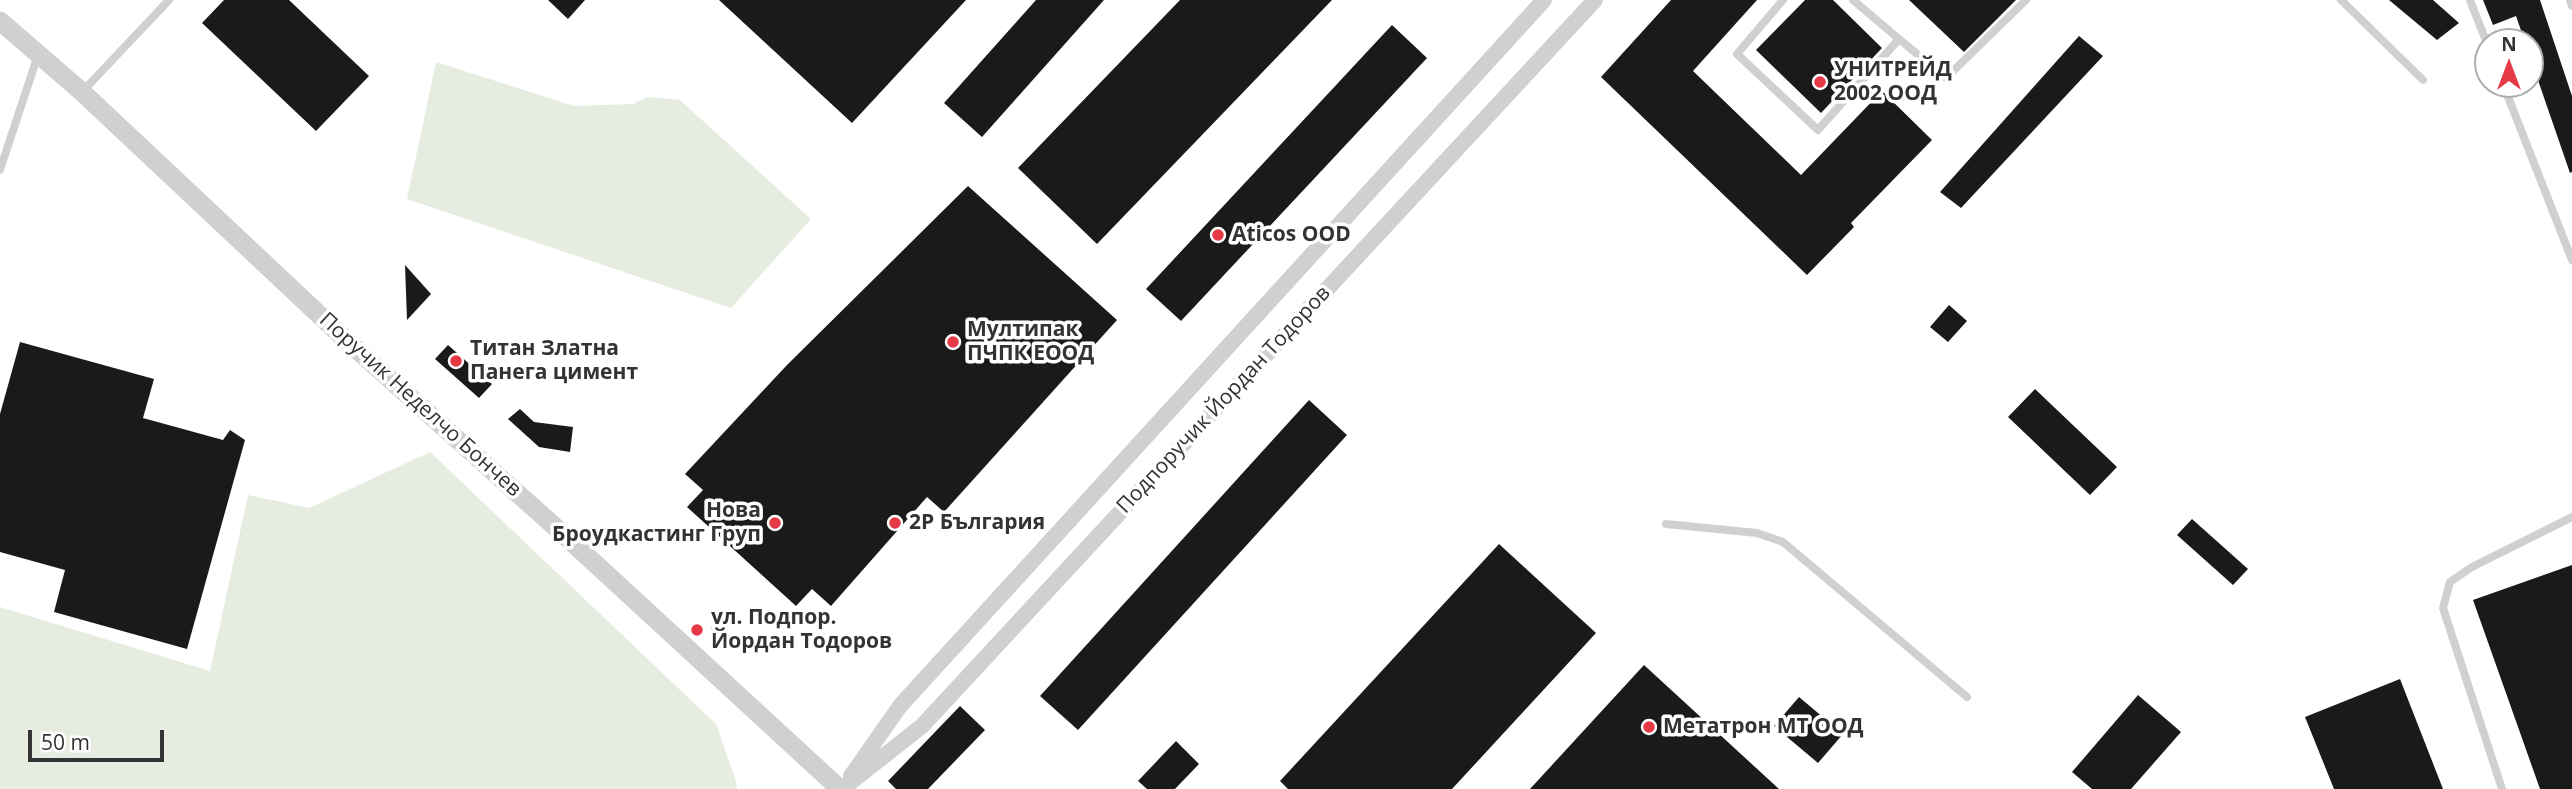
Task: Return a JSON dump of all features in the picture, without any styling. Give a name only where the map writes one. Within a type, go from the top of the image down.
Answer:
[{"type":"street","name":"Подпоручик Йордан Тодоров","points":[[841,789],[900,706],[1544,0]]},
{"type":"street","name":"Подпоручик Йордан Тодоров","points":[[841,789],[922,726],[1595,0]]},
{"type":"street","name":"Поручик Неделчо Бончев","points":[[0,22],[82,92],[345,338],[841,789]]},
{"type":"lane","points":[[82,92],[169,0]]},
{"type":"lane","points":[[1783,0],[1737,54],[1818,130],[1899,39]]},
{"type":"lane","points":[[1853,0],[1946,78],[2026,0]]},
{"type":"lane","points":[[2341,0],[2423,80]]},
{"type":"lane","points":[[2470,0],[2481,28]]},
{"type":"lane","points":[[2570,0],[2572,6]]},
{"type":"lane","points":[[0,170],[38,55]]},
{"type":"lane","points":[[2508,98],[2572,260]]},
{"type":"lane","points":[[2502,789],[2443,608],[2450,582],[2472,567],[2572,517]]},
{"type":"lane","points":[[1666,524],[1757,533],[1783,542],[1967,697]]},
{"type":"shaded area","points":[[436,62],[574,106],[633,104],[647,97],[680,100],[811,219],[731,308],[407,199]]},
{"type":"shaded area","points":[[430,452],[716,724],[737,789],[0,789],[0,607],[210,671],[248,495],[309,508]]},
{"type":"building","points":[[224,0],[289,0],[369,76],[316,131],[202,23]]},
{"type":"building","points":[[548,0],[585,0],[568,19]]},
{"type":"building","points":[[719,0],[966,0],[852,123]]},
{"type":"building","points":[[1036,0],[1104,0],[982,137],[944,103]]},
{"type":"building","points":[[1180,0],[1332,0],[1097,244],[1018,168]]},
{"type":"building","points":[[1671,0],[1757,0],[1693,71],[1801,175],[1882,91],[1932,140],[1851,223],[1854,227],[1807,275],[1601,77]]},
{"type":"building","name":"УНИТРЕЙД 2002 ООД","points":[[1805,0],[1833,0],[1882,48],[1821,113],[1756,50]]},
{"type":"building","points":[[1909,0],[2016,0],[1964,52]]},
{"type":"building","points":[[2389,0],[2433,0],[2459,23],[2437,40]]},
{"type":"building","points":[[2483,0],[2540,0],[2572,96],[2572,172],[2570,173],[2544,98],[2544,28],[2520,28],[2516,16],[2493,25]]},
{"type":"building","points":[[1392,25],[1427,58],[1181,321],[1146,289]]},
{"type":"building","points":[[2079,36],[2103,56],[1961,208],[1940,192]]},
{"type":"building","name":"Мултипак ПЧПК ЕООД","points":[[968,186],[1117,320],[944,512],[927,497],[831,606],[812,589],[796,606],[687,507],[703,490],[685,474],[787,365]]},
{"type":"building","points":[[405,265],[431,294],[407,320]]},
{"type":"building","points":[[1949,305],[1967,321],[1948,342],[1930,327]]},
{"type":"building","points":[[20,342],[154,379],[143,418],[223,440],[230,430],[245,440],[187,649],[54,612],[65,570],[0,552],[0,414]]},
{"type":"building","points":[[448,345],[492,384],[479,398],[435,359]]},
{"type":"building","points":[[2035,389],[2117,467],[2090,495],[2008,417]]},
{"type":"building","points":[[1309,400],[1347,435],[1078,730],[1040,696]]},
{"type":"building","points":[[520,409],[534,422],[573,427],[570,452],[539,447],[508,419]]},
{"type":"building","points":[[2192,519],[2248,569],[2233,585],[2177,535]]},
{"type":"building","points":[[1499,544],[1596,633],[1452,789],[1288,789],[1280,781]]},
{"type":"building","points":[[2572,565],[2572,789],[2540,789],[2473,600]]},
{"type":"building","name":"Метатрон МТ ООД","points":[[1644,665],[1779,789],[1530,789]]},
{"type":"building","points":[[2400,679],[2443,789],[2334,789],[2305,717]]},
{"type":"building","points":[[2138,695],[2181,732],[2131,789],[2092,789],[2072,772]]},
{"type":"building","points":[[1799,697],[1843,734],[1818,763],[1774,726]]},
{"type":"building","points":[[960,706],[985,730],[928,789],[896,789],[888,781]]},
{"type":"building","points":[[1176,741],[1199,764],[1175,789],[1147,789],[1138,781]]},
{"type":"place","name":"УНИТРЕЙД 2002 ООД","points":[[1820,82]]},
{"type":"place","name":"Aticos OOD","points":[[1218,235]]},
{"type":"place","name":"Мултипак ПЧПК ЕООД","points":[[953,342]]},
{"type":"place","name":"Титан Златна Панега цимент","points":[[456,361]]},
{"type":"place","name":"Нова Броудкастинг Груп","points":[[775,523]]},
{"type":"place","name":"2Р България","points":[[895,523]]},
{"type":"place","name":"ул. Подпор. Йордан Тодоров","points":[[697,630]]},
{"type":"place","name":"Метатрон МТ ООД","points":[[1649,727]]}]
